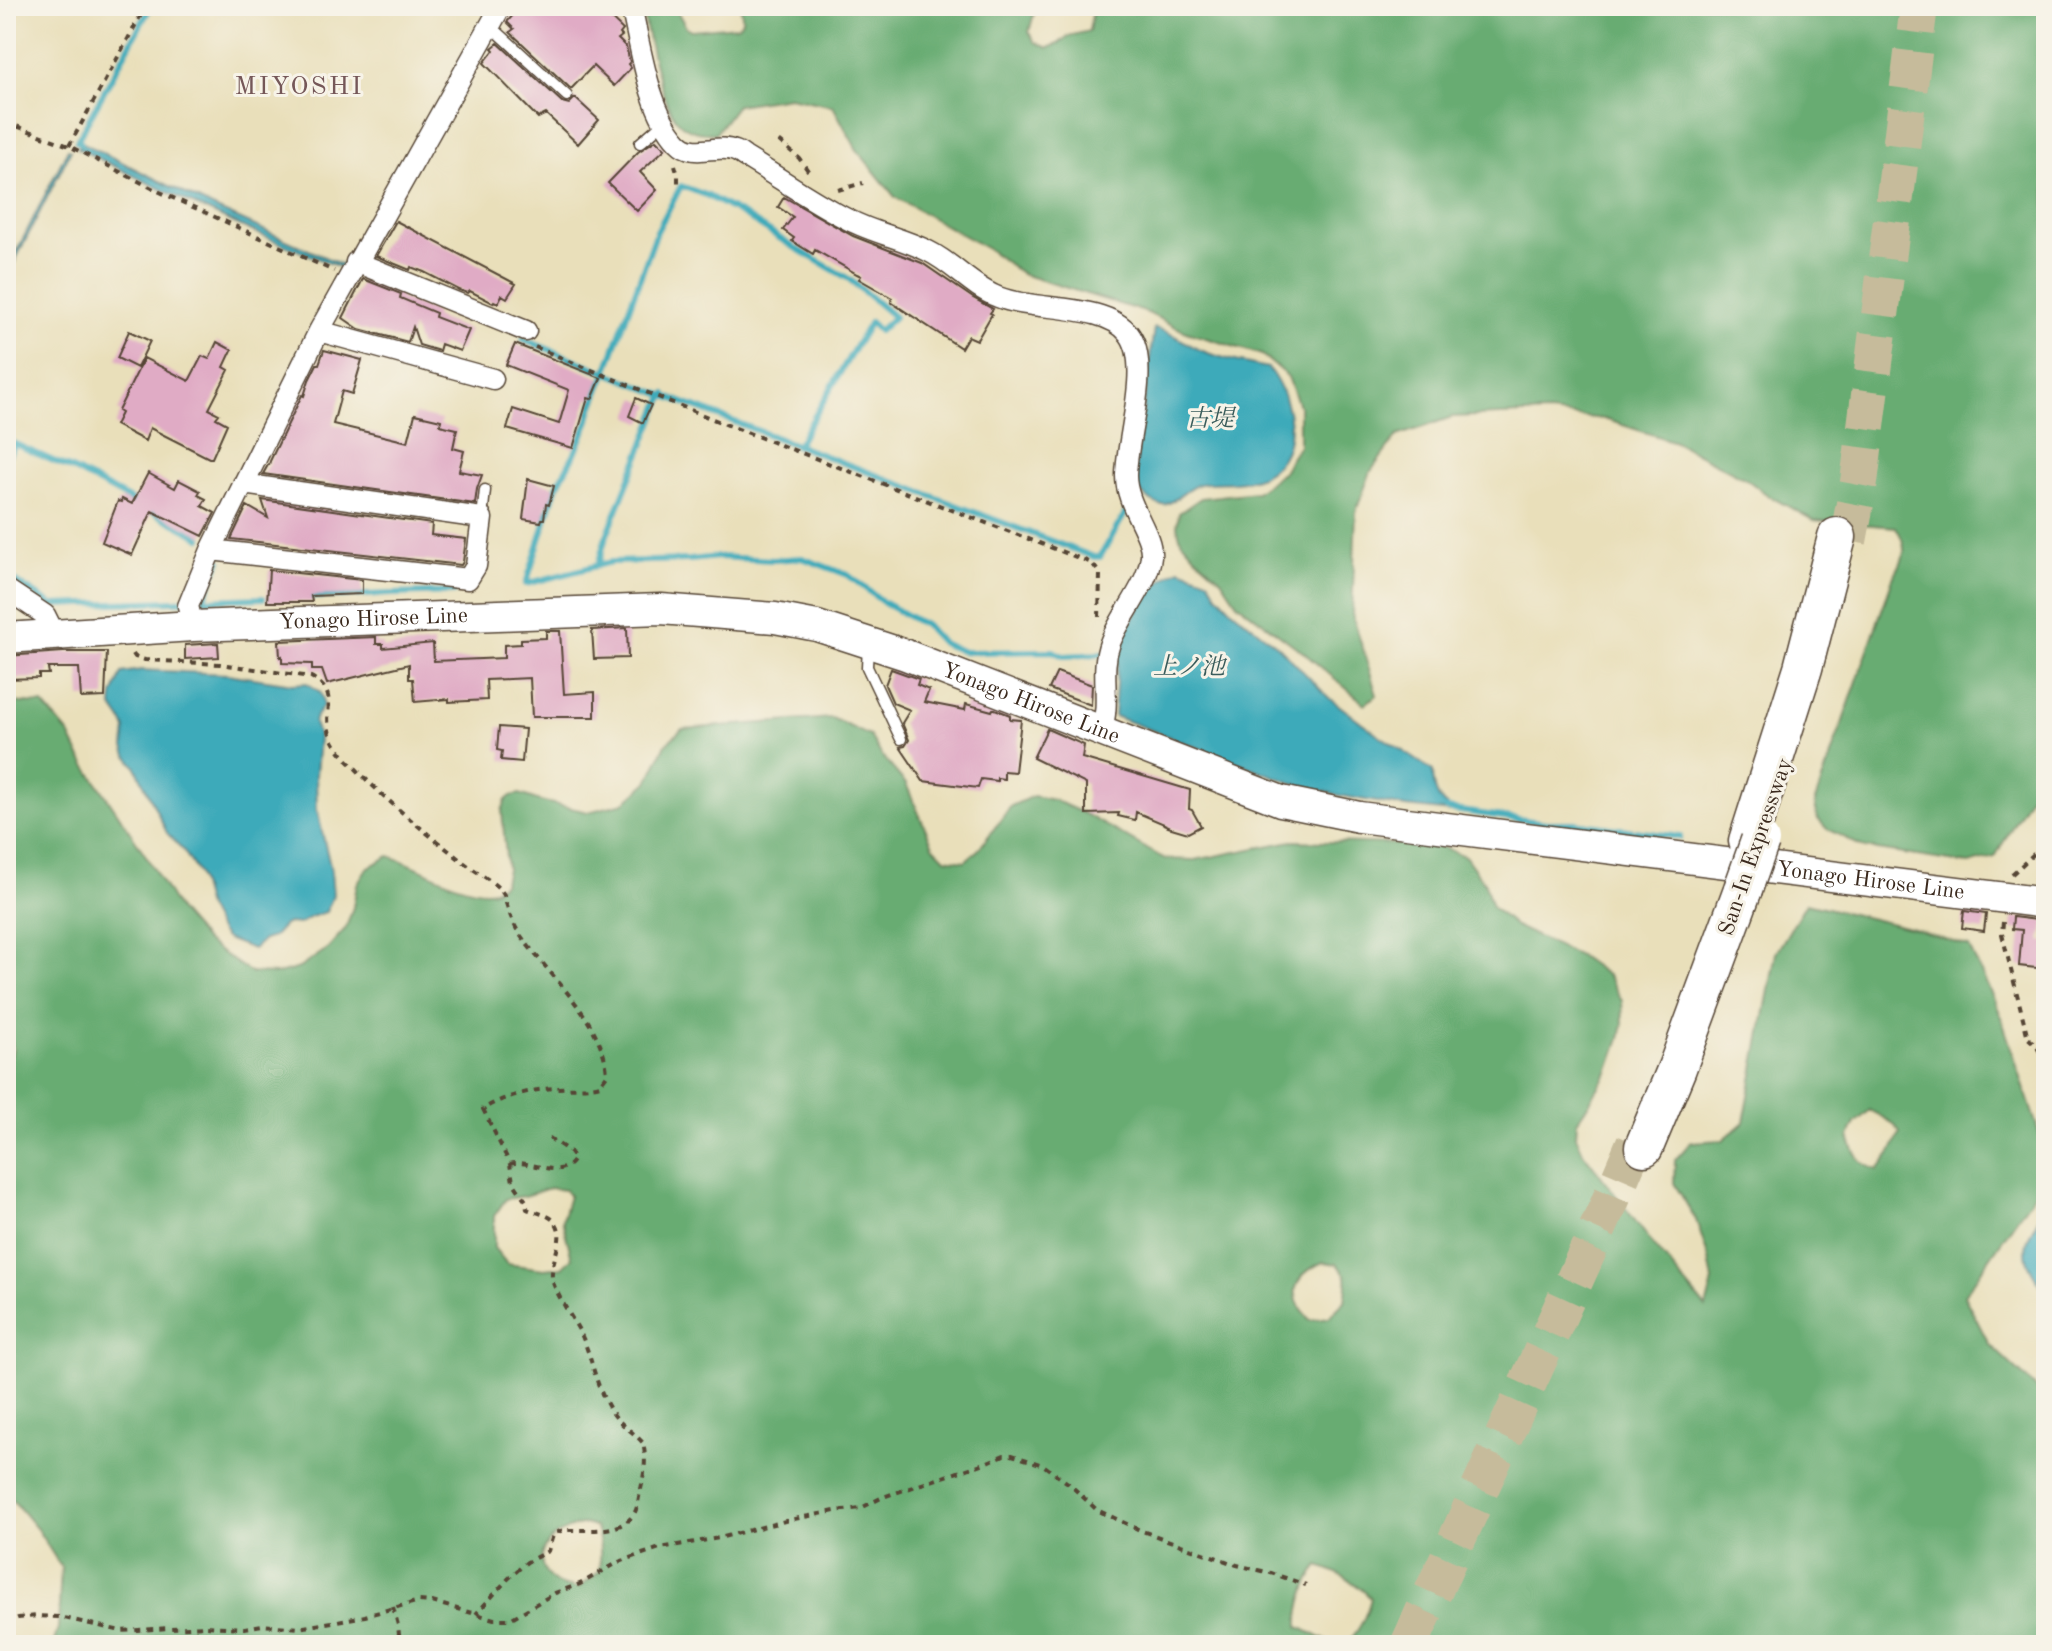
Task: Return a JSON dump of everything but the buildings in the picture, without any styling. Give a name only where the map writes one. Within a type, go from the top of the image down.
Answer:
[{"type":"highway","name":"San-In Expressway","points":[[1640,1145],[1672,1050],[1754,841],[1842,539]]},
{"type":"main road","name":"Yonago Hirose Line","points":[[6,638],[193,626],[661,609],[775,618],[817,626],[961,676],[1281,801],[1359,817],[2046,903]]},
{"type":"street","points":[[193,626],[188,606],[211,550],[319,331],[501,6]]},
{"type":"street","points":[[631,6],[652,98],[663,123],[686,148],[693,151],[733,150],[847,219],[873,232],[928,251],[999,298],[1097,314],[1124,327],[1135,343],[1138,363],[1126,475],[1128,494],[1149,541],[1151,555],[1146,574],[1117,628],[1105,660],[1106,717],[1101,732]]},
{"type":"street","points":[[352,270],[530,339]]},
{"type":"street","points":[[319,331],[493,379]]},
{"type":"street","points":[[211,550],[468,579],[476,566],[482,518],[243,484]]},
{"type":"street","points":[[6,589],[45,615],[54,633]]},
{"type":"lane","points":[[491,26],[567,96]]},
{"type":"lane","points":[[640,143],[663,123]]},
{"type":"lane","points":[[482,518],[485,490]]},
{"type":"lane","points":[[868,643],[867,667],[901,739]]},
{"type":"path","points":[[69,146],[146,6]]},
{"type":"path","points":[[6,122],[69,146],[160,192],[352,270]]},
{"type":"path","points":[[779,141],[799,158],[812,177]]},
{"type":"path","points":[[827,189],[840,190],[863,183]]},
{"type":"path","points":[[530,339],[725,424],[1092,563],[1100,574],[1100,639],[1109,649]]},
{"type":"path","points":[[126,629],[131,652],[145,660],[220,664],[311,677],[321,683],[330,701],[329,730],[345,756],[377,790],[415,823],[502,892],[520,934],[582,1014],[600,1045],[607,1075],[600,1085],[552,1088],[522,1094],[483,1109],[510,1164],[513,1182],[526,1201],[527,1209],[556,1222],[559,1237],[552,1279],[580,1334],[605,1401],[615,1417],[643,1443],[644,1470],[637,1506],[633,1515],[619,1526],[561,1530],[553,1535],[548,1551],[527,1562],[476,1614]]},
{"type":"path","points":[[2046,843],[2011,875],[2005,898],[2002,934],[2028,1038],[2046,1062]]},
{"type":"path","points":[[510,1164],[519,1162],[557,1169],[571,1165],[574,1159],[569,1151],[548,1137]]},
{"type":"path","points":[[6,1623],[37,1616],[74,1620],[121,1631],[262,1625],[299,1628],[365,1616],[419,1601],[494,1619],[510,1619],[619,1562],[660,1548],[861,1508],[883,1497],[1004,1455],[1043,1465],[1097,1510],[1142,1531],[1237,1565],[1306,1585]]},
{"type":"path","points":[[393,1607],[400,1645]]},
{"type":"green space","points":[[641,6],[674,6],[691,30],[737,26],[742,20],[740,6],[1036,6],[1029,32],[1035,42],[1048,48],[1069,36],[1089,31],[1092,13],[1103,6],[2046,6],[2046,772],[1995,857],[1969,864],[1865,848],[1827,829],[1817,818],[1815,801],[1893,578],[1903,559],[1903,541],[1896,527],[1813,520],[1769,496],[1746,479],[1675,442],[1604,419],[1549,413],[1452,417],[1397,436],[1371,471],[1356,511],[1352,614],[1377,695],[1365,704],[1237,603],[1221,579],[1181,540],[1177,526],[1179,513],[1201,498],[1256,492],[1282,473],[1299,445],[1299,406],[1288,377],[1262,355],[1186,332],[1148,313],[1022,274],[991,251],[895,197],[857,150],[833,106],[789,97],[737,105],[716,133],[684,127],[664,96]]},
{"type":"green space","points":[[6,702],[43,704],[69,734],[79,755],[179,911],[206,942],[251,973],[278,974],[299,968],[327,949],[346,928],[357,884],[367,868],[389,856],[470,889],[483,891],[498,888],[504,882],[507,869],[502,811],[511,796],[520,794],[588,812],[624,803],[648,782],[666,744],[682,729],[832,718],[870,736],[906,784],[933,846],[945,858],[965,861],[978,850],[1011,806],[1033,796],[1054,800],[1085,814],[1165,859],[1195,860],[1292,841],[1436,845],[1465,856],[1485,884],[1492,907],[1515,926],[1583,958],[1608,976],[1622,1001],[1620,1038],[1608,1072],[1577,1122],[1576,1136],[1583,1152],[1706,1308],[1713,1281],[1709,1259],[1696,1220],[1674,1183],[1675,1160],[1691,1142],[1723,1140],[1744,1122],[1776,953],[1806,903],[1918,930],[1969,947],[1998,1008],[2046,1154],[2046,1177],[1964,1295],[1989,1344],[2046,1397],[2046,1645],[1343,1645],[1357,1630],[1371,1598],[1347,1579],[1319,1566],[1304,1595],[1299,1627],[1335,1645],[53,1645],[58,1628],[61,1567],[37,1529],[6,1492],[6,1064],[13,1049],[6,1020]],"holes":[[[1870,1110],[1894,1124],[1900,1133],[1878,1170],[1866,1165],[1855,1153],[1849,1136],[1855,1123]],[[549,1188],[565,1190],[569,1196],[562,1220],[572,1258],[562,1267],[544,1269],[507,1264],[494,1248],[494,1216],[506,1199]],[[1323,1262],[1337,1264],[1346,1276],[1347,1287],[1345,1301],[1329,1317],[1310,1320],[1298,1302],[1296,1287],[1313,1267]],[[585,1524],[595,1527],[598,1537],[599,1572],[579,1588],[556,1583],[542,1564],[542,1555],[550,1540]]]},
{"type":"water","points":[[77,140],[212,207],[346,264],[343,270],[206,210],[78,148]]},
{"type":"water","points":[[68,149],[71,150],[6,279],[6,273]]},
{"type":"water","name":"古堤","points":[[1154,328],[1208,353],[1268,368],[1284,397],[1290,429],[1282,458],[1271,470],[1249,480],[1200,484],[1162,505],[1139,490],[1135,484],[1135,469]]},
{"type":"water","name":"上ノ池","points":[[1180,569],[1208,579],[1233,611],[1279,647],[1329,698],[1433,771],[1437,793],[1451,809],[1450,812],[1342,796],[1292,783],[1114,716],[1118,653],[1127,630],[1150,593]]},
{"type":"water","points":[[141,670],[227,674],[293,684],[307,683],[320,692],[323,706],[314,723],[319,738],[317,810],[331,870],[333,896],[326,912],[299,924],[284,925],[273,937],[263,940],[253,949],[226,939],[220,932],[207,908],[198,874],[184,851],[167,833],[124,747],[126,729],[112,706],[113,695],[122,673]]},
{"type":"water","points":[[2046,1205],[2046,1292],[2030,1268],[2026,1249],[2032,1230]]},
{"type":"waterway","points":[[81,143],[77,141],[151,6]]},
{"type":"waterway","points":[[797,446],[870,322],[879,331],[894,317],[849,279],[745,216],[706,195],[681,186],[657,231],[589,420],[556,488],[526,584],[611,562],[718,557],[802,558],[848,575],[884,603],[926,626],[942,643],[964,652],[1053,651],[1063,656],[1104,654]]},
{"type":"waterway","points":[[523,339],[655,392],[1094,557],[1100,557],[1126,512]]},
{"type":"waterway","points":[[598,565],[605,540],[666,394]]},
{"type":"waterway","points":[[6,440],[76,471],[138,504]]},
{"type":"waterway","points":[[6,459],[15,444]]},
{"type":"waterway","points":[[148,509],[201,538]]},
{"type":"waterway","points":[[204,600],[220,560]]},
{"type":"waterway","points":[[6,575],[52,605],[263,598]]},
{"type":"waterway","points":[[305,597],[453,592]]},
{"type":"waterway","points":[[1446,809],[1680,837]]},
{"type":"tunnel","points":[[1848,541],[1859,482],[1919,6]]},
{"type":"tunnel","points":[[1409,1645],[1635,1143]]},
{"type":"district","name":"MIYOSHI","points":[[299,87]]}]
